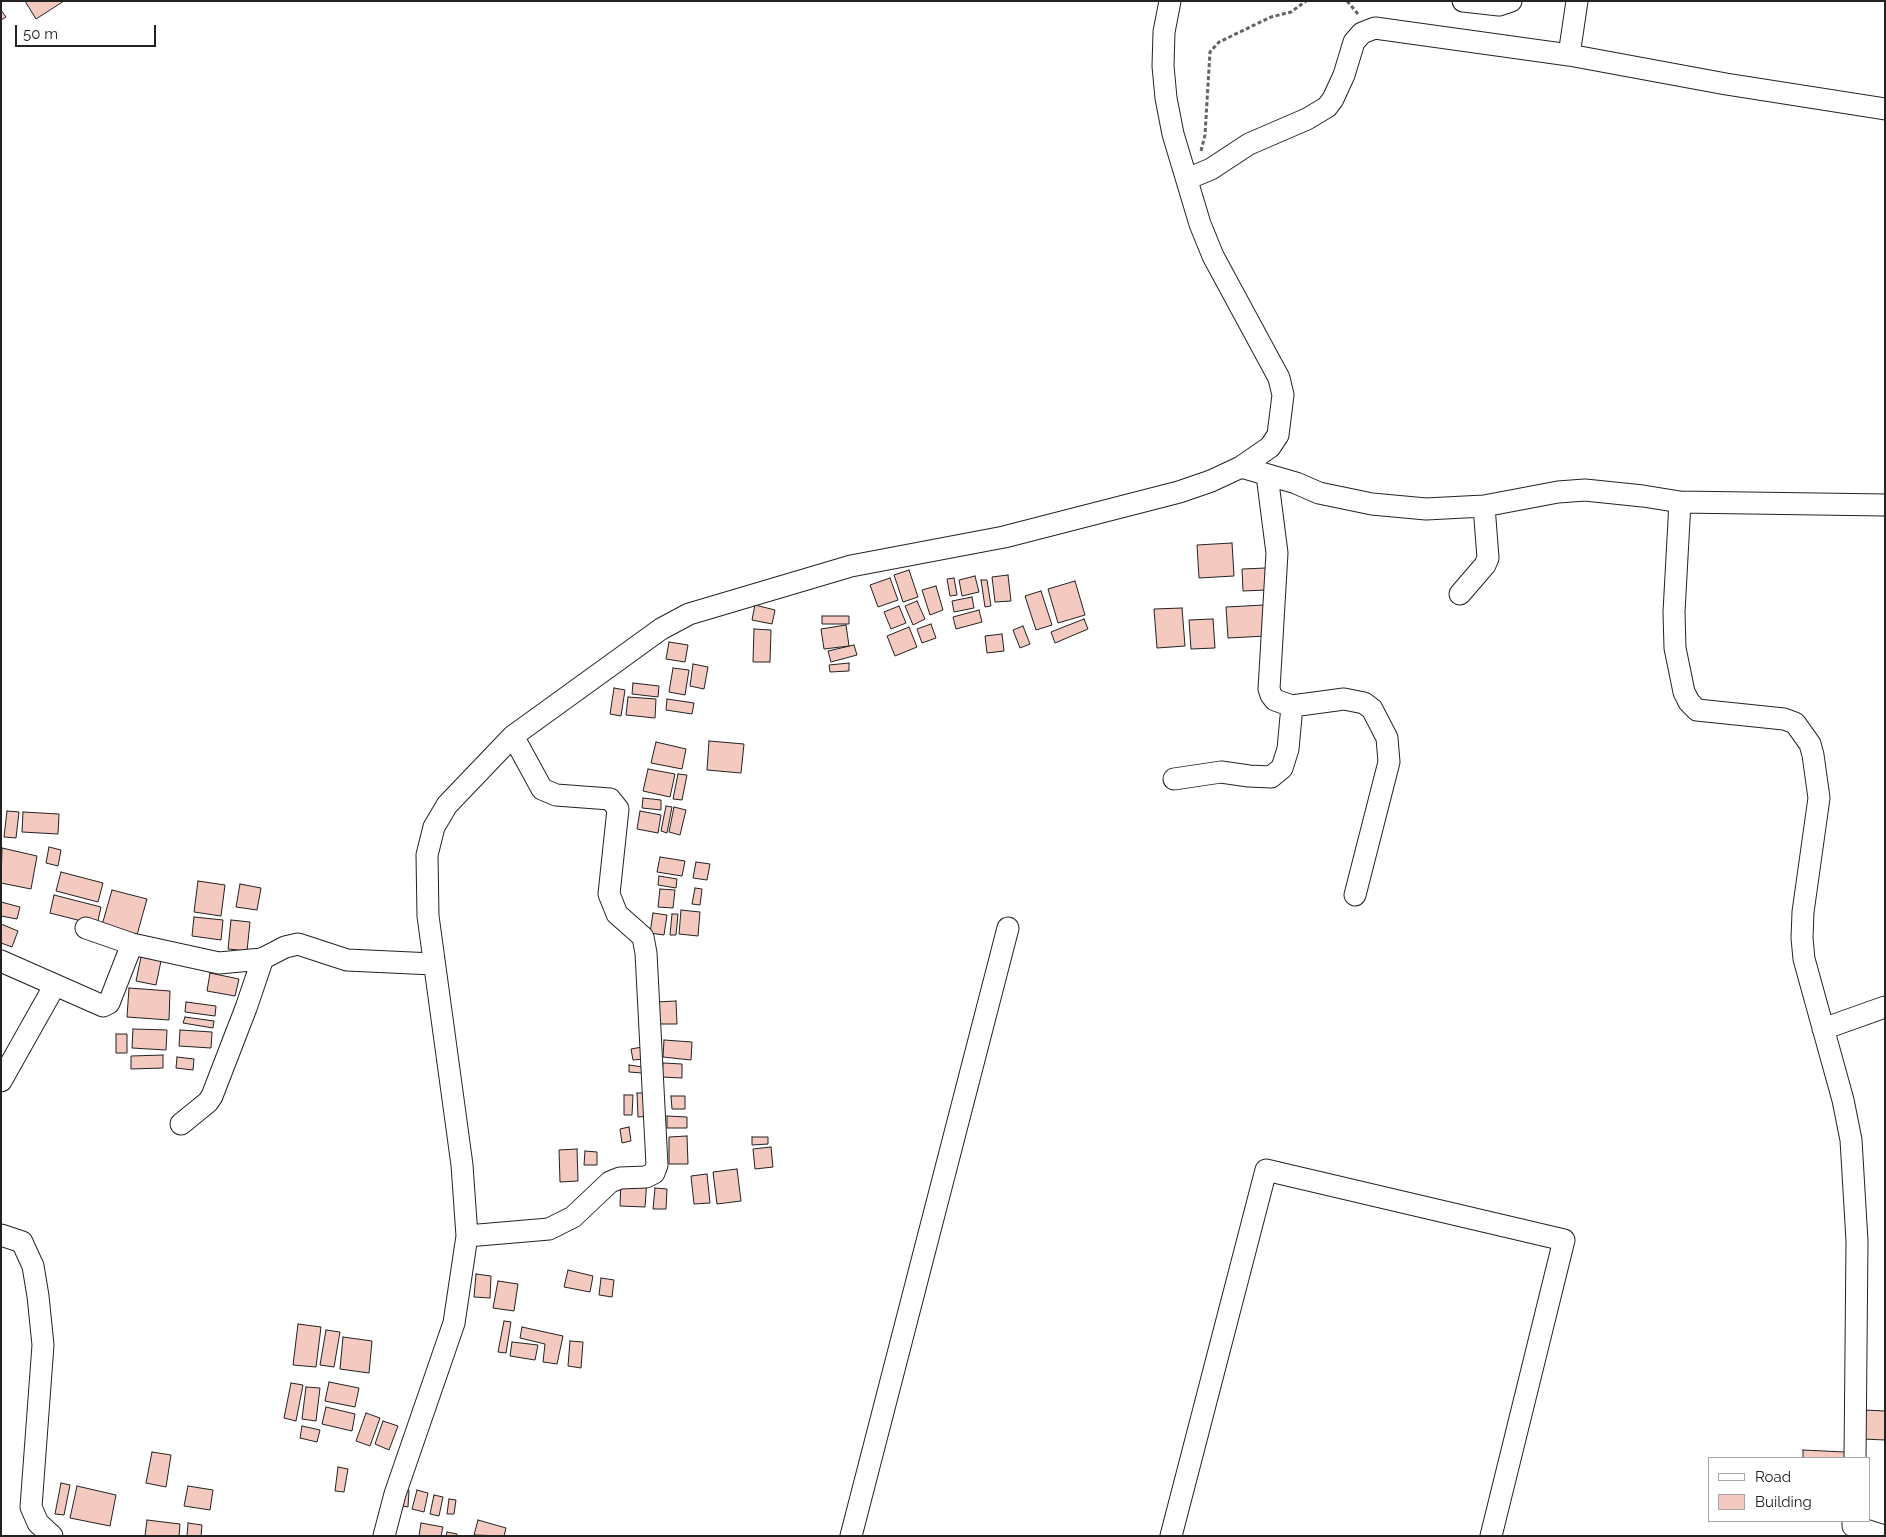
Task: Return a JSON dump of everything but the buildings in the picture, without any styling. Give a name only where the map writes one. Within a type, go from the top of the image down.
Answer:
[{"type":"street","points":[[384,1536],[395,1494],[454,1323],[467,1236],[462,1165],[433,964],[428,916],[427,855],[434,828],[447,805],[513,736],[661,629],[689,614],[851,566],[1004,537],[1108,511],[1203,484],[1241,467],[1270,447],[1278,435],[1283,395],[1280,378],[1214,256],[1200,224],[1171,125],[1163,66],[1164,32],[1170,1]]},
{"type":"street","points":[[1463,1],[1499,5],[1511,1]]},
{"type":"street","points":[[1569,55],[1578,1]]},
{"type":"street","points":[[1186,174],[1211,169],[1249,144],[1327,107],[1333,99],[1344,75],[1354,42],[1362,33],[1375,28],[1569,55],[1726,84],[1885,109]]},
{"type":"street","points":[[1241,467],[1296,483],[1319,493],[1372,504],[1426,509],[1484,506],[1558,492],[1585,490],[1680,502],[1885,505]]},
{"type":"street","points":[[1267,475],[1278,553],[1269,689],[1275,700],[1292,706],[1344,699],[1364,703],[1372,709],[1387,738],[1389,762],[1355,895]]},
{"type":"street","points":[[1680,502],[1674,612],[1675,648],[1686,697],[1697,710],[1784,719],[1795,723],[1812,751],[1819,798],[1803,912],[1802,938],[1804,959],[1845,1109],[1852,1148],[1857,1241],[1855,1457]]},
{"type":"street","points":[[1460,594],[1488,558],[1490,550],[1484,506]]},
{"type":"street","points":[[1174,779],[1221,772],[1249,776],[1271,776],[1282,768],[1288,749],[1292,706]]},
{"type":"street","points":[[467,1236],[549,1229],[573,1217],[610,1182],[620,1178],[646,1177],[654,1173],[657,1166],[646,953],[643,937],[616,914],[609,894],[618,809],[610,799],[556,795],[542,789],[513,736]]},
{"type":"street","points":[[86,928],[132,944],[219,963],[263,958],[285,947],[298,944],[347,960],[433,964]]},
{"type":"street","points":[[851,1536],[1008,928]]},
{"type":"street","points":[[1,961],[103,1006],[109,1003],[132,944]]},
{"type":"street","points":[[181,1124],[208,1102],[212,1096],[263,958]]},
{"type":"street","points":[[1,1081],[55,985]]},
{"type":"street","points":[[1823,1029],[1885,1006]]},
{"type":"street","points":[[1171,1536],[1266,1170],[1564,1240],[1491,1536]]},
{"type":"street","points":[[1,1234],[22,1242],[33,1266],[43,1345],[31,1507],[38,1523],[52,1536]]},
{"type":"street","points":[[1853,1527],[1884,1536]]},
{"type":"path","points":[[1186,174],[1200,155],[1205,135],[1207,68],[1210,52],[1214,46],[1271,17],[1291,12],[1306,1]]}]
